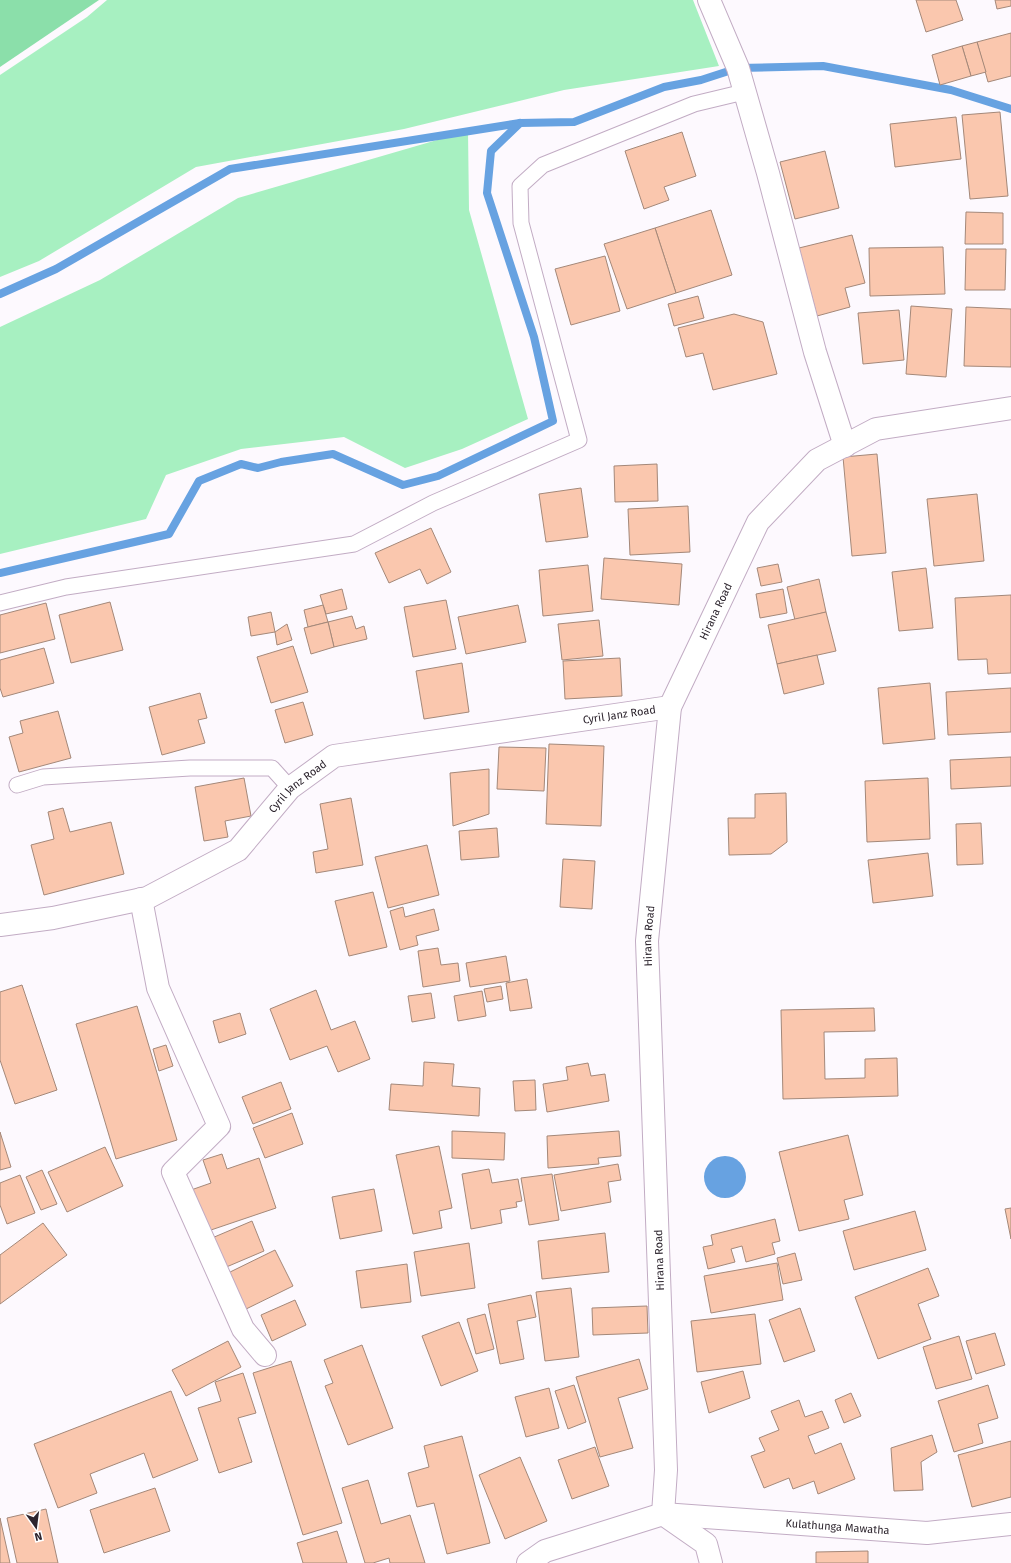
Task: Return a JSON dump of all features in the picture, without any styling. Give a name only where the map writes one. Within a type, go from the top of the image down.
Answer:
[{"type":"street","points":[[709,0],[738,68],[768,173],[815,352],[845,446]]},
{"type":"street","name":"Hirana Road","points":[[664,1514],[666,1462],[647,941],[670,707],[758,522],[817,460],[876,430],[1011,408]]},
{"type":"street","name":"Cyril Janz Road","points":[[0,925],[53,918],[148,898],[238,850],[290,788],[334,756],[670,707]]},
{"type":"street","points":[[141,899],[158,988],[219,1126],[173,1172],[243,1329],[265,1355]]},
{"type":"street","points":[[528,1563],[545,1551],[664,1514],[706,1544],[711,1563]]},
{"type":"street","name":"Kulathunga Mawatha","points":[[664,1514],[927,1533],[1011,1524]]},
{"type":"lane","points":[[0,603],[66,587],[354,544],[432,503],[579,440],[521,223],[520,186],[543,165],[694,104],[744,92]]},
{"type":"lane","points":[[17,785],[43,777],[190,768],[272,768],[290,788]]},
{"type":"green space","points":[[0,0],[99,0],[0,67]]},
{"type":"green space","points":[[107,0],[693,0],[719,66],[564,90],[404,129],[196,167],[39,261],[0,277],[0,75],[87,17]]},
{"type":"green space","points":[[468,131],[469,210],[528,419],[462,449],[405,468],[344,437],[241,449],[166,475],[146,519],[0,554],[0,327],[100,280],[238,198]]},
{"type":"water","points":[[721,1156],[729,1156],[737,1159],[743,1165],[746,1177],[743,1189],[737,1195],[729,1198],[721,1198],[713,1195],[707,1189],[704,1181],[704,1173],[707,1165],[713,1159]]},
{"type":"building","points":[[916,0],[956,0],[963,20],[926,32]]},
{"type":"building","points":[[995,0],[1011,0],[1011,6],[997,9]]},
{"type":"building","points":[[1011,33],[1011,76],[988,82],[977,42]]},
{"type":"building","points":[[977,42],[986,72],[971,76],[962,46]]},
{"type":"building","points":[[962,46],[971,76],[940,85],[932,55]]},
{"type":"building","points":[[1000,112],[1008,196],[970,199],[962,115]]},
{"type":"building","points":[[956,117],[961,159],[895,167],[890,124]]},
{"type":"building","points":[[682,132],[696,176],[664,187],[669,200],[644,209],[625,151]]},
{"type":"building","points":[[825,151],[839,208],[795,219],[780,162]]},
{"type":"building","points":[[711,210],[732,275],[676,293],[655,228]]},
{"type":"building","points":[[966,212],[1003,213],[1003,244],[965,244]]},
{"type":"building","points":[[655,228],[676,293],[627,309],[604,244]]},
{"type":"building","points":[[852,235],[865,283],[845,288],[850,307],[817,316],[799,248]]},
{"type":"building","points":[[943,247],[945,294],[870,296],[869,248]]},
{"type":"building","points":[[966,249],[1006,249],[1005,290],[965,290]]},
{"type":"building","points":[[605,256],[620,311],[571,325],[555,269]]},
{"type":"building","points":[[698,296],[704,318],[674,326],[668,304]]},
{"type":"building","points":[[911,306],[952,309],[946,377],[906,374]]},
{"type":"building","points":[[966,307],[1011,309],[1011,367],[964,366]]},
{"type":"building","points":[[899,310],[904,360],[863,364],[858,313]]},
{"type":"building","points":[[734,314],[763,322],[777,374],[713,390],[703,353],[686,357],[678,328]]},
{"type":"building","points":[[877,454],[886,553],[852,556],[843,457]]},
{"type":"building","points":[[657,464],[658,501],[615,502],[614,466]]},
{"type":"building","points":[[581,488],[588,537],[546,542],[539,494]]},
{"type":"building","points":[[977,494],[984,561],[934,566],[927,499]]},
{"type":"building","points":[[688,506],[690,552],[630,555],[628,509]]},
{"type":"building","points":[[431,528],[451,572],[427,584],[420,569],[389,583],[375,553]]},
{"type":"building","points":[[604,558],[682,564],[679,605],[601,599]]},
{"type":"building","points":[[778,564],[782,582],[761,586],[757,568]]},
{"type":"building","points":[[588,565],[593,611],[543,616],[539,570]]},
{"type":"building","points":[[926,568],[933,628],[899,631],[892,572]]},
{"type":"building","points":[[819,579],[826,612],[795,620],[787,587]]},
{"type":"building","points":[[342,589],[347,609],[326,614],[320,595]]},
{"type":"building","points":[[783,589],[787,613],[760,618],[756,594]]},
{"type":"building","points":[[1011,595],[1011,673],[988,674],[987,659],[958,660],[955,598]]},
{"type":"building","points":[[446,600],[456,649],[413,657],[404,607]]},
{"type":"building","points":[[110,602],[123,650],[71,663],[59,615]]},
{"type":"building","points":[[46,603],[55,639],[0,653],[0,615]]},
{"type":"building","points":[[323,605],[328,622],[308,627],[304,610]]},
{"type":"building","points":[[518,605],[526,642],[466,654],[458,617]]},
{"type":"building","points":[[271,612],[275,632],[251,636],[248,617]]},
{"type":"building","points":[[826,612],[836,651],[777,664],[768,625]]},
{"type":"building","points":[[352,616],[356,629],[364,626],[367,639],[334,647],[328,622]]},
{"type":"building","points":[[599,620],[603,656],[562,660],[558,624]]},
{"type":"building","points":[[328,622],[334,647],[311,654],[304,628]]},
{"type":"building","points":[[287,624],[292,640],[277,645],[275,632]]},
{"type":"building","points":[[293,646],[308,692],[271,703],[257,657]]},
{"type":"building","points":[[44,648],[54,683],[3,697],[0,688],[0,660]]},
{"type":"building","points":[[817,655],[824,684],[784,694],[777,664]]},
{"type":"building","points":[[620,658],[622,696],[565,699],[563,661]]},
{"type":"building","points":[[462,663],[469,712],[424,719],[416,671]]},
{"type":"building","points":[[930,683],[935,739],[883,744],[878,688]]},
{"type":"building","points":[[1011,688],[1011,732],[948,735],[946,692]]},
{"type":"building","points":[[200,693],[207,718],[198,720],[205,743],[162,755],[149,707]]},
{"type":"building","points":[[303,702],[313,735],[285,743],[275,710]]},
{"type":"building","points":[[58,711],[71,758],[19,772],[9,737],[23,733],[20,721]]},
{"type":"building","points":[[549,744],[604,746],[601,826],[546,824]]},
{"type":"building","points":[[499,747],[546,748],[544,791],[497,789]]},
{"type":"building","points":[[1011,757],[1011,786],[951,789],[950,760]]},
{"type":"building","points":[[489,769],[489,814],[453,826],[450,773]]},
{"type":"building","points":[[244,778],[251,816],[225,821],[228,837],[204,841],[195,787]]},
{"type":"building","points":[[928,778],[930,839],[867,842],[865,781]]},
{"type":"building","points":[[786,793],[787,842],[771,854],[729,855],[728,818],[755,818],[755,794]]},
{"type":"building","points":[[351,798],[363,865],[316,873],[313,852],[328,849],[320,804]]},
{"type":"building","points":[[63,808],[70,832],[111,822],[124,874],[44,895],[31,845],[54,839],[48,812]]},
{"type":"building","points":[[981,823],[983,864],[957,865],[956,824]]},
{"type":"building","points":[[497,828],[499,857],[461,860],[459,831]]},
{"type":"building","points":[[427,845],[439,895],[388,908],[375,857]]},
{"type":"building","points":[[928,853],[933,896],[873,903],[868,860]]},
{"type":"building","points":[[563,859],[595,861],[592,909],[560,907]]},
{"type":"building","points":[[373,892],[387,947],[349,956],[335,901]]},
{"type":"building","points":[[403,907],[405,917],[434,909],[439,930],[416,936],[418,945],[400,950],[390,911]]},
{"type":"building","points":[[438,948],[441,965],[458,963],[460,981],[423,987],[418,951]]},
{"type":"building","points":[[506,956],[510,981],[470,987],[466,963]]},
{"type":"building","points":[[527,979],[532,1008],[510,1011],[506,983]]},
{"type":"building","points":[[22,985],[57,1090],[15,1104],[0,1060],[0,992]]},
{"type":"building","points":[[501,986],[503,999],[487,1002],[484,989]]},
{"type":"building","points":[[316,990],[331,1030],[355,1021],[370,1059],[338,1072],[327,1046],[290,1060],[270,1009]]},
{"type":"building","points":[[482,991],[486,1016],[458,1021],[454,996]]},
{"type":"building","points":[[431,993],[435,1018],[412,1022],[408,996]]},
{"type":"building","points":[[137,1006],[177,1140],[116,1159],[76,1024]]},
{"type":"building","points":[[874,1008],[875,1031],[824,1032],[825,1079],[865,1078],[865,1059],[897,1058],[898,1096],[783,1099],[781,1010]]},
{"type":"building","points":[[240,1013],[246,1034],[219,1043],[213,1021]]},
{"type":"building","points":[[166,1045],[173,1066],[159,1071],[153,1049]]},
{"type":"building","points":[[424,1062],[454,1064],[452,1086],[480,1088],[479,1116],[389,1110],[391,1084],[423,1086]]},
{"type":"building","points":[[588,1063],[591,1076],[605,1074],[609,1101],[547,1112],[543,1084],[568,1080],[566,1067]]},
{"type":"building","points":[[535,1080],[536,1110],[515,1111],[513,1081]]},
{"type":"building","points":[[281,1082],[291,1109],[253,1124],[242,1097]]},
{"type":"building","points":[[292,1113],[303,1144],[265,1158],[253,1128]]},
{"type":"building","points":[[452,1131],[505,1133],[504,1160],[452,1158]]},
{"type":"building","points":[[619,1131],[621,1156],[598,1158],[599,1164],[548,1168],[547,1136]]},
{"type":"building","points":[[0,1132],[11,1167],[0,1170]]},
{"type":"building","points":[[848,1135],[863,1195],[844,1200],[849,1219],[799,1231],[779,1152]]},
{"type":"building","points":[[439,1146],[452,1208],[439,1211],[442,1228],[413,1234],[396,1155]]},
{"type":"building","points":[[105,1147],[123,1186],[67,1212],[48,1172]]},
{"type":"building","points":[[222,1154],[227,1169],[259,1158],[276,1208],[205,1232],[191,1190],[211,1183],[203,1160]]},
{"type":"building","points":[[618,1164],[621,1180],[608,1182],[611,1202],[561,1211],[554,1175]]},
{"type":"building","points":[[489,1169],[492,1183],[518,1179],[522,1201],[516,1202],[517,1207],[500,1210],[502,1223],[471,1229],[462,1174]]},
{"type":"building","points":[[42,1170],[57,1204],[41,1210],[26,1177]]},
{"type":"building","points":[[552,1174],[559,1220],[529,1225],[521,1178]]},
{"type":"building","points":[[20,1175],[35,1213],[7,1224],[0,1205],[0,1183]]},
{"type":"building","points":[[374,1189],[382,1231],[340,1239],[332,1197]]},
{"type":"building","points":[[1011,1208],[1011,1239],[1005,1209]]},
{"type":"building","points":[[915,1211],[926,1250],[854,1270],[843,1231]]},
{"type":"building","points":[[775,1219],[780,1241],[772,1243],[775,1254],[746,1262],[742,1246],[731,1249],[735,1262],[708,1269],[703,1247],[713,1245],[711,1235]]},
{"type":"building","points":[[252,1221],[264,1251],[224,1268],[212,1238]]},
{"type":"building","points":[[43,1223],[67,1255],[0,1304],[0,1255]]},
{"type":"building","points":[[605,1233],[609,1272],[542,1279],[538,1241]]},
{"type":"building","points":[[469,1243],[475,1288],[421,1296],[414,1252]]},
{"type":"building","points":[[275,1250],[293,1286],[242,1311],[224,1275]]},
{"type":"building","points":[[795,1253],[802,1280],[783,1284],[777,1258]]},
{"type":"building","points":[[777,1263],[783,1300],[711,1313],[704,1276]]},
{"type":"building","points":[[407,1264],[411,1302],[361,1308],[356,1271]]},
{"type":"building","points":[[928,1268],[939,1296],[918,1304],[931,1339],[878,1359],[855,1297]]},
{"type":"building","points":[[571,1288],[579,1357],[545,1361],[536,1292]]},
{"type":"building","points":[[531,1295],[536,1317],[517,1321],[524,1359],[500,1364],[488,1304]]},
{"type":"building","points":[[295,1300],[306,1325],[272,1341],[261,1315]]},
{"type":"building","points":[[647,1306],[648,1333],[593,1335],[592,1308]]},
{"type":"building","points":[[800,1308],[815,1351],[784,1362],[769,1320]]},
{"type":"building","points":[[485,1314],[494,1349],[476,1354],[467,1319]]},
{"type":"building","points":[[755,1314],[761,1364],[697,1372],[691,1321]]},
{"type":"building","points":[[459,1322],[478,1371],[441,1386],[422,1336]]},
{"type":"building","points":[[995,1333],[1005,1365],[976,1374],[966,1341]]},
{"type":"building","points":[[959,1336],[972,1379],[936,1389],[923,1347]]},
{"type":"building","points":[[228,1341],[241,1367],[186,1396],[172,1370]]},
{"type":"building","points":[[362,1345],[393,1428],[348,1445],[325,1386],[333,1383],[324,1360]]},
{"type":"building","points":[[639,1359],[648,1389],[618,1398],[633,1448],[600,1457],[576,1377]]},
{"type":"building","points":[[291,1361],[342,1523],[303,1535],[253,1373]]},
{"type":"building","points":[[743,1371],[750,1398],[709,1413],[701,1382]]},
{"type":"building","points":[[243,1373],[256,1413],[238,1418],[252,1462],[219,1473],[198,1408],[221,1401],[215,1382]]},
{"type":"building","points":[[574,1385],[586,1422],[568,1429],[555,1391]]},
{"type":"building","points":[[988,1385],[998,1418],[978,1424],[983,1443],[954,1452],[938,1401]]},
{"type":"building","points":[[549,1388],[559,1428],[526,1437],[515,1397]]},
{"type":"building","points":[[171,1391],[198,1460],[153,1478],[144,1453],[90,1474],[97,1493],[58,1508],[34,1444]]},
{"type":"building","points":[[851,1393],[861,1416],[844,1423],[835,1400]]},
{"type":"building","points":[[799,1400],[805,1417],[822,1411],[829,1428],[808,1436],[815,1454],[841,1443],[855,1479],[818,1494],[814,1481],[793,1489],[789,1478],[764,1488],[751,1456],[765,1451],[759,1438],[779,1430],[771,1411]]},
{"type":"building","points":[[932,1435],[937,1452],[921,1462],[923,1490],[894,1491],[891,1448]]},
{"type":"building","points":[[462,1436],[490,1543],[447,1554],[434,1503],[417,1507],[408,1473],[429,1467],[424,1446]]},
{"type":"building","points":[[1011,1441],[1011,1497],[972,1507],[958,1455]]},
{"type":"building","points":[[595,1447],[609,1486],[572,1499],[558,1460]]},
{"type":"building","points":[[520,1457],[547,1521],[505,1539],[479,1475]]},
{"type":"building","points":[[368,1480],[381,1524],[410,1515],[425,1563],[390,1563],[389,1558],[373,1563],[365,1563],[342,1488]]},
{"type":"building","points":[[155,1488],[170,1531],[104,1553],[90,1510]]},
{"type":"building","points":[[46,1509],[58,1563],[17,1563],[7,1518]]},
{"type":"building","points":[[0,1518],[10,1563],[0,1563]]},
{"type":"building","points":[[337,1531],[347,1563],[303,1563],[297,1543]]},
{"type":"building","points":[[868,1551],[868,1563],[816,1563],[816,1552]]},
{"type":"waterway","points":[[0,294],[56,269],[230,169],[520,123],[574,122],[664,87],[701,80],[738,68],[823,66],[951,90],[1011,109]]},
{"type":"waterway","points":[[0,573],[169,534],[199,481],[241,464],[258,468],[281,462],[333,454],[403,485],[438,476],[553,421],[534,337],[487,193],[491,151],[520,123]]}]
